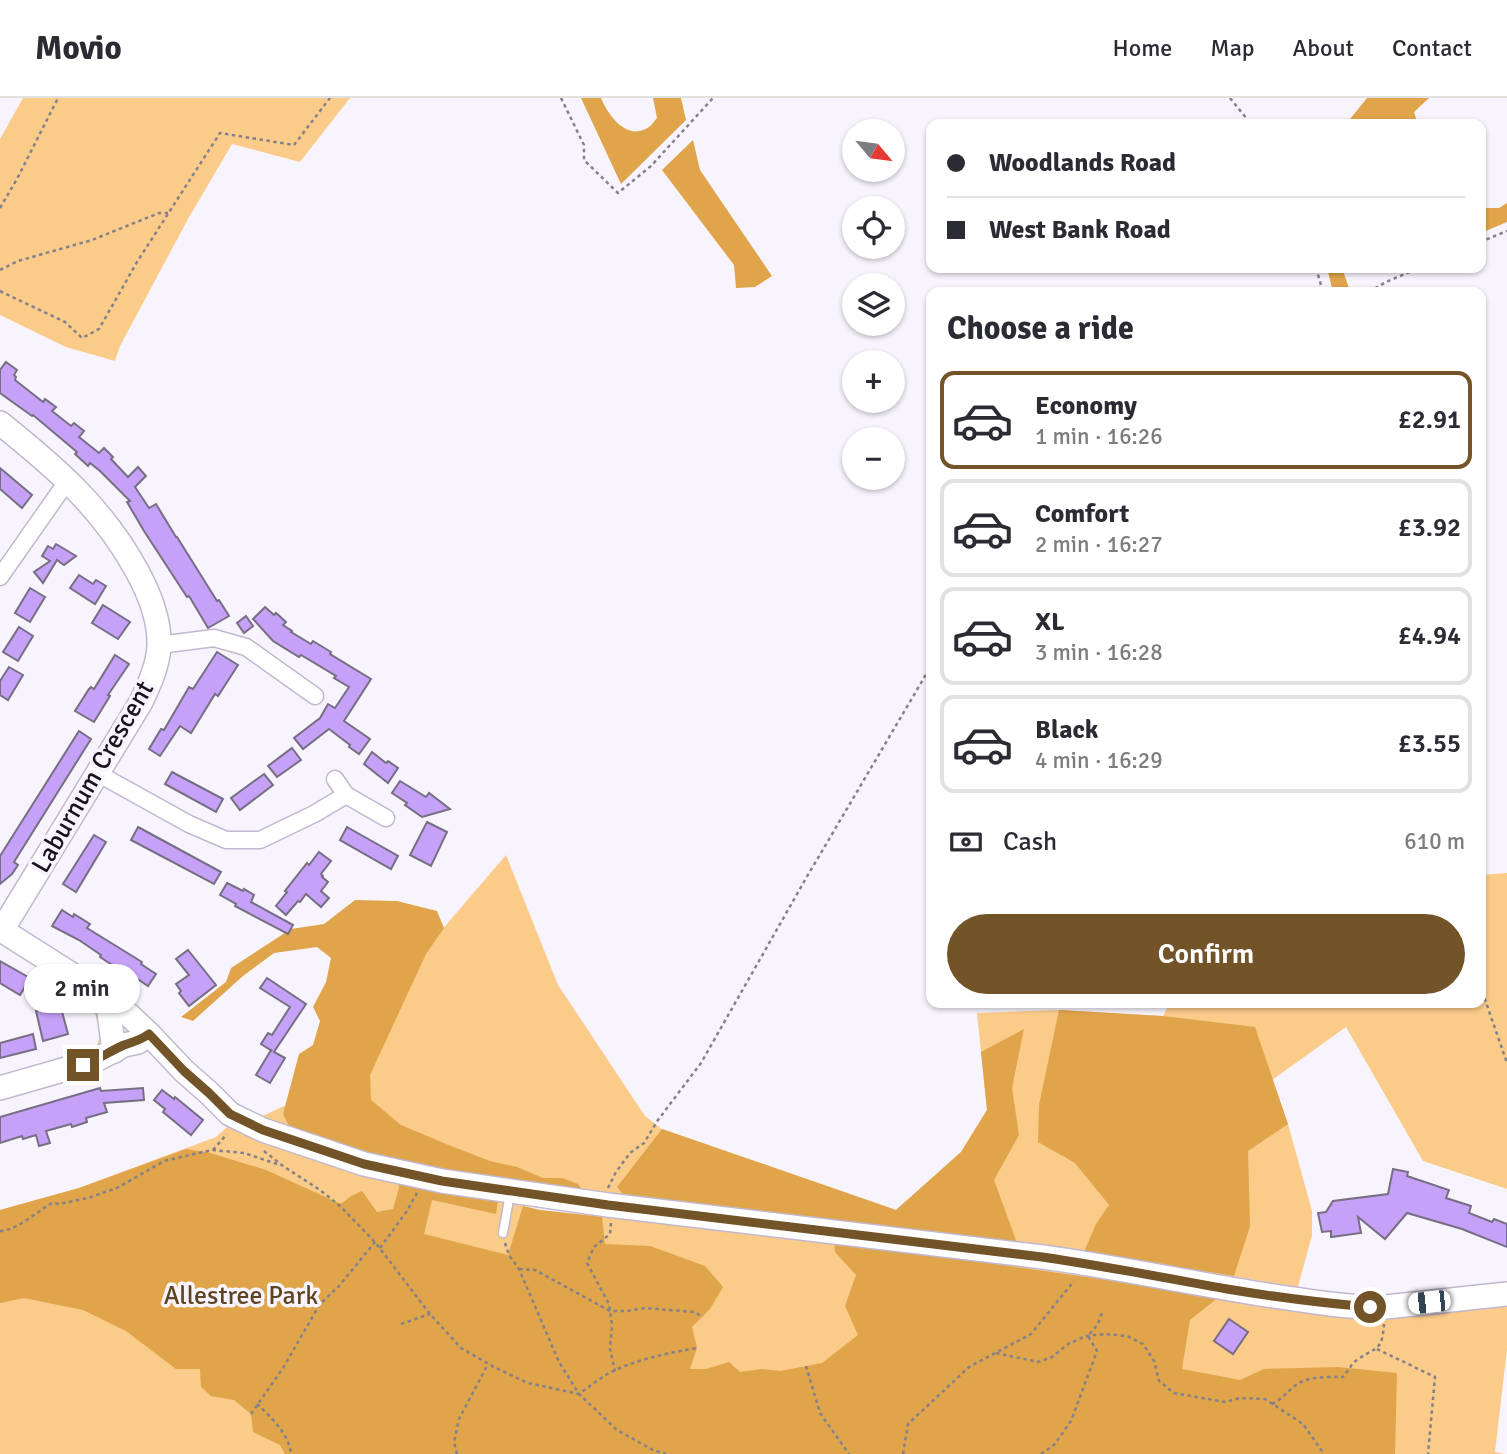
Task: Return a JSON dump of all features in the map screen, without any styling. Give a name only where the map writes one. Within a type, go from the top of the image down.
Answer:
[{"type":"street","name":"Laburnum Crescent","points":[[0,423],[68,480],[118,539],[152,604],[159,645],[150,685],[141,702],[1,929]]},
{"type":"street","points":[[0,577],[68,480]]},
{"type":"street","points":[[159,645],[214,638],[246,647],[315,696]]},
{"type":"street","points":[[97,773],[189,824],[226,839],[260,839],[314,814],[346,795]]},
{"type":"street","points":[[335,779],[346,795],[386,818]]},
{"type":"street","points":[[1,929],[96,990],[129,1015],[230,1114],[263,1130],[354,1160],[426,1178],[608,1205],[1087,1263],[1308,1301],[1378,1307],[1507,1294]]},
{"type":"street","points":[[110,1002],[114,1051]]},
{"type":"street","points":[[0,1088],[94,1061],[124,1045],[138,1042],[149,1034]]},
{"type":"lane","points":[[503,1233],[511,1191]]},
{"type":"path","points":[[0,208],[58,98]]},
{"type":"path","points":[[0,291],[65,321],[82,338],[99,329],[137,262],[220,132],[294,145],[330,98]]},
{"type":"path","points":[[561,98],[584,145],[584,160],[618,193],[651,166],[713,98]]},
{"type":"path","points":[[1230,98],[1247,119]]},
{"type":"path","points":[[0,270],[18,261],[92,240],[168,213]]},
{"type":"path","points":[[1486,240],[1507,231]]},
{"type":"path","points":[[1377,287],[1407,273]]},
{"type":"path","points":[[615,1371],[610,1349],[612,1325],[609,1304],[587,1264],[594,1247],[610,1234],[609,1186],[630,1153],[644,1143],[701,1063],[926,674]]},
{"type":"path","points":[[1486,1002],[1507,1063]]},
{"type":"path","points":[[212,1150],[234,1127]]},
{"type":"path","points":[[0,1231],[13,1228],[52,1203],[58,1204],[117,1188],[164,1161],[212,1150],[244,1153],[283,1166],[339,1205],[375,1242],[430,1314],[461,1348],[528,1383],[579,1394],[615,1371],[643,1360],[696,1348]]},
{"type":"path","points":[[380,1248],[408,1211],[426,1178]]},
{"type":"path","points":[[503,1233],[509,1255],[519,1269],[559,1362],[579,1394],[617,1430],[653,1450],[666,1454]]},
{"type":"path","points":[[251,1413],[283,1368],[320,1304],[339,1286],[375,1242]]},
{"type":"path","points":[[903,1454],[908,1424],[969,1367],[1031,1334],[1064,1296],[1087,1263]]},
{"type":"path","points":[[519,1269],[535,1270],[610,1311],[655,1308],[694,1312],[703,1317]]},
{"type":"path","points":[[1272,1404],[1299,1382],[1320,1377],[1343,1377],[1355,1361],[1377,1349],[1383,1339],[1378,1307]]},
{"type":"path","points":[[1088,1336],[1098,1324],[1102,1313]]},
{"type":"path","points":[[401,1324],[430,1314]]},
{"type":"path","points":[[996,1353],[1038,1362],[1052,1357],[1068,1344],[1088,1336],[1126,1336],[1143,1344],[1154,1361],[1159,1381],[1174,1393],[1225,1402],[1240,1398],[1265,1399],[1303,1424],[1324,1454]]},
{"type":"path","points":[[1041,1454],[1054,1445],[1071,1421],[1097,1351],[1088,1336]]},
{"type":"path","points":[[1377,1349],[1435,1377],[1428,1454]]},
{"type":"path","points":[[457,1454],[454,1442],[459,1419],[488,1364]]},
{"type":"path","points":[[806,1366],[820,1413],[849,1454]]},
{"type":"path","points":[[257,1405],[272,1418],[290,1445],[292,1454]]},
{"type":"green space","points":[[23,98],[350,98],[300,162],[232,144],[188,219],[120,346],[115,361],[66,347],[0,315],[0,139]]},
{"type":"green space","points":[[581,98],[601,98],[613,119],[633,131],[649,127],[657,118],[653,98],[681,98],[686,120],[621,184]]},
{"type":"green space","points":[[1367,98],[1429,98],[1414,112],[1416,119],[1350,119]]},
{"type":"green space","points":[[693,140],[700,170],[772,276],[755,287],[736,288],[734,265],[662,170]]},
{"type":"green space","points":[[1507,203],[1507,222],[1486,231],[1486,208],[1499,208]]},
{"type":"green space","points":[[1328,273],[1344,273],[1349,287],[1332,287]]},
{"type":"green space","points":[[506,855],[558,985],[645,1116],[662,1129],[896,1210],[961,1152],[987,1110],[977,1013],[1059,1010],[1163,1016],[1167,1008],[1486,1008],[1486,875],[1507,873],[1507,1189],[1423,1161],[1346,1027],[1272,1080],[1288,1124],[1312,1211],[1312,1235],[1298,1287],[1053,1247],[769,1217],[553,1190],[256,1119],[295,1101]]},
{"type":"green space","points":[[355,900],[397,901],[437,911],[444,928],[426,954],[370,1075],[371,1100],[401,1125],[490,1161],[517,1167],[543,1178],[562,1178],[578,1184],[585,1194],[411,1170],[293,1134],[283,1114],[299,1054],[313,1045],[320,1021],[313,1007],[326,982],[331,958],[317,947],[274,953],[243,976],[193,1021],[181,1017],[226,982],[231,968],[291,929],[324,924]]},
{"type":"green space","points":[[67,982],[90,999],[100,1012],[107,1040],[91,1052],[99,1041],[93,1007],[65,985]]},
{"type":"green space","points":[[1059,1010],[1163,1016],[1255,1027],[1288,1124],[1248,1151],[1250,1226],[1234,1276],[1084,1252],[1096,1224],[1109,1205],[1075,1163],[1038,1142],[1039,1105]]},
{"type":"green space","points":[[1024,1029],[1012,1088],[1019,1135],[994,1180],[1017,1243],[627,1200],[617,1187],[662,1129],[896,1210],[961,1152],[987,1110],[981,1052]]},
{"type":"green space","name":"Allestree Park","points":[[235,1124],[408,1180],[540,1210],[847,1242],[1231,1297],[1507,1303],[1507,1349],[1495,1452],[1505,1454],[0,1454],[0,1210],[79,1188],[216,1137]]},
{"type":"green space","name":"Allestree Park","points":[[186,1149],[207,1152],[266,1170],[341,1204],[362,1191],[377,1212],[393,1209],[399,1179],[498,1201],[496,1214],[432,1200],[424,1234],[508,1255],[523,1206],[602,1217],[605,1244],[650,1246],[664,1251],[705,1266],[723,1287],[710,1309],[692,1327],[697,1348],[690,1369],[706,1369],[729,1362],[740,1372],[762,1369],[780,1371],[822,1363],[858,1335],[845,1306],[856,1275],[835,1252],[834,1241],[1220,1296],[1190,1320],[1182,1369],[1240,1380],[1264,1369],[1338,1367],[1397,1373],[1395,1454],[285,1454],[280,1445],[253,1432],[251,1414],[234,1400],[211,1396],[201,1387],[200,1369],[176,1369],[126,1331],[83,1310],[24,1298],[0,1303],[0,1210],[79,1188]]},
{"type":"building","points":[[6,362],[17,370],[15,380],[43,402],[45,399],[56,407],[52,411],[71,426],[74,423],[84,431],[79,437],[99,453],[104,448],[128,477],[138,467],[146,476],[135,487],[149,508],[156,504],[229,616],[208,628],[144,531],[127,502],[130,501],[100,471],[90,463],[88,466],[75,454],[77,452],[33,415],[0,393],[0,370]]},
{"type":"building","points":[[0,468],[32,495],[22,508],[0,489]]},
{"type":"building","points":[[56,544],[76,556],[64,565],[57,560],[43,583],[34,572],[50,561],[42,556],[48,546],[53,549]]},
{"type":"building","points":[[79,575],[93,584],[96,580],[106,586],[95,604],[70,588]]},
{"type":"building","points":[[30,588],[45,597],[30,622],[15,613]]},
{"type":"building","points":[[103,605],[130,622],[118,639],[92,623]]},
{"type":"building","points":[[265,607],[286,622],[283,625],[291,632],[311,644],[313,641],[371,679],[344,721],[370,739],[359,754],[329,729],[303,749],[294,738],[320,718],[328,704],[335,708],[349,687],[334,678],[336,676],[273,641],[253,619]]},
{"type":"building","points":[[246,616],[253,626],[244,633],[237,623]]},
{"type":"building","points":[[19,627],[33,636],[18,661],[3,652]]},
{"type":"building","points":[[217,652],[238,665],[218,696],[215,694],[191,733],[180,726],[160,756],[149,749],[161,729],[164,730],[189,687],[193,689]]},
{"type":"building","points":[[115,655],[129,664],[94,722],[75,711],[89,689],[94,689]]},
{"type":"building","points":[[9,667],[23,675],[8,700],[0,695],[0,681]]},
{"type":"building","points":[[79,731],[91,739],[14,862],[18,865],[0,884],[0,856]]},
{"type":"building","points":[[292,748],[301,760],[277,777],[268,766]]},
{"type":"building","points":[[372,752],[398,768],[388,783],[364,764]]},
{"type":"building","points":[[172,772],[223,799],[216,812],[165,784]]},
{"type":"building","points":[[264,774],[273,785],[240,810],[231,798]]},
{"type":"building","points":[[400,781],[426,797],[429,793],[450,809],[422,817],[392,793]]},
{"type":"building","points":[[427,822],[447,832],[431,866],[410,855]]},
{"type":"building","points":[[138,827],[221,872],[214,884],[131,840]]},
{"type":"building","points":[[347,827],[398,856],[391,869],[340,840]]},
{"type":"building","points":[[94,835],[106,842],[76,892],[63,884]]},
{"type":"building","points":[[319,852],[331,861],[321,874],[328,882],[321,891],[329,898],[321,907],[306,894],[286,915],[276,906],[307,863],[309,865]]},
{"type":"building","points":[[227,883],[254,895],[251,902],[293,925],[288,934],[220,895]]},
{"type":"building","points":[[62,910],[90,924],[87,928],[142,962],[141,964],[156,974],[148,986],[100,957],[101,955],[79,940],[52,926]]},
{"type":"building","points":[[188,950],[216,985],[189,1006],[176,984],[189,975],[176,959]]},
{"type":"building","points":[[0,961],[30,978],[20,995],[0,983]]},
{"type":"building","points":[[267,978],[306,1004],[274,1052],[285,1058],[270,1083],[256,1075],[271,1050],[261,1044],[268,1033],[272,1035],[290,1007],[260,988]]},
{"type":"building","points":[[60,1004],[68,1034],[43,1041],[36,1011]]},
{"type":"building","points":[[33,1034],[36,1049],[0,1058],[0,1043]]},
{"type":"building","points":[[100,1088],[101,1091],[143,1088],[144,1100],[104,1103],[107,1112],[86,1118],[87,1122],[46,1131],[50,1143],[39,1146],[36,1135],[0,1143],[0,1117]]},
{"type":"building","points":[[162,1090],[203,1120],[191,1135],[163,1112],[165,1109],[154,1100]]},
{"type":"building","points":[[1393,1169],[1408,1172],[1407,1176],[1449,1190],[1446,1198],[1471,1206],[1469,1213],[1492,1222],[1494,1219],[1507,1224],[1507,1247],[1462,1229],[1407,1213],[1385,1239],[1358,1217],[1361,1233],[1331,1237],[1331,1231],[1322,1232],[1318,1213],[1326,1212],[1333,1201],[1388,1194]]},
{"type":"building","points":[[1229,1319],[1248,1332],[1233,1354],[1214,1341]]},
{"type":"route","points":[[83,1065],[124,1045],[138,1042],[149,1034],[230,1114],[263,1130],[364,1164],[442,1181],[634,1208],[1087,1263],[1294,1299],[1370,1307]]}]
